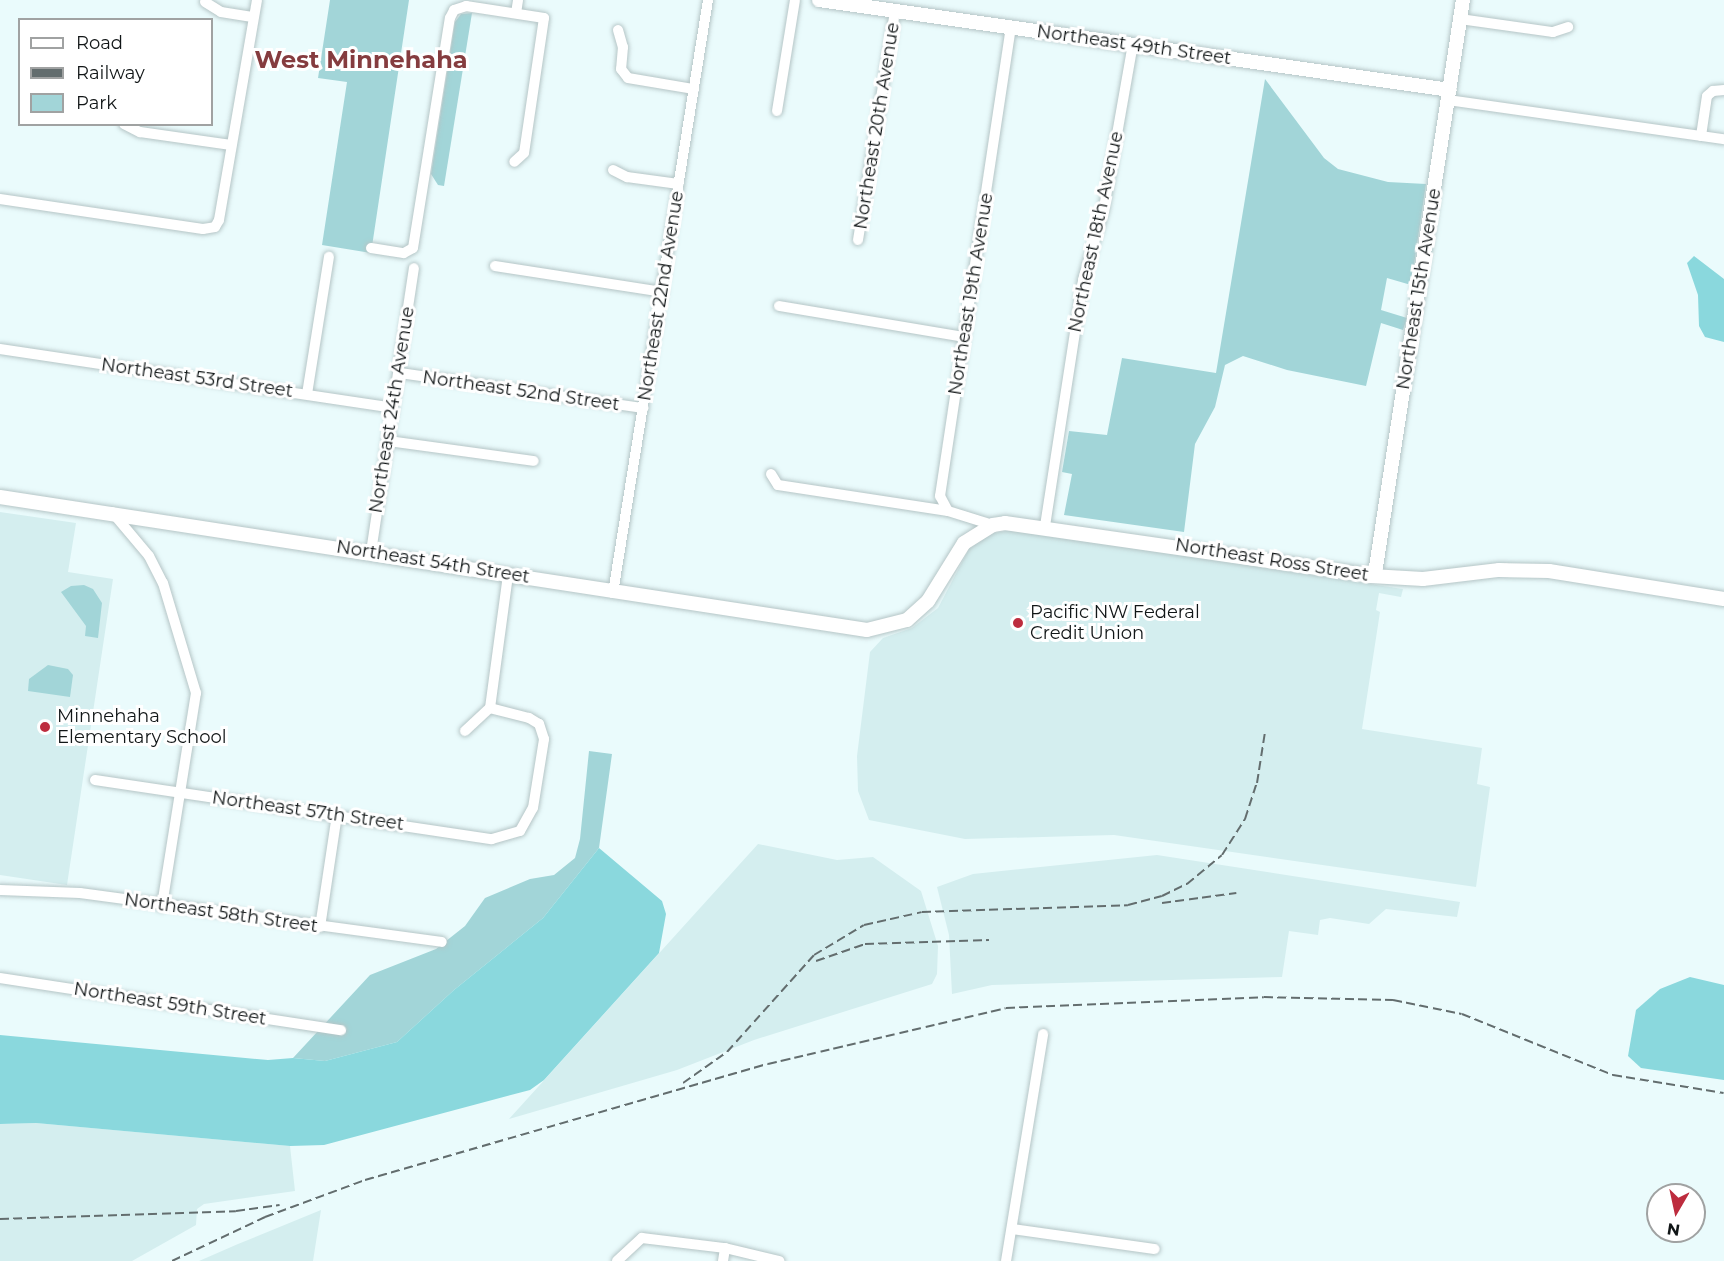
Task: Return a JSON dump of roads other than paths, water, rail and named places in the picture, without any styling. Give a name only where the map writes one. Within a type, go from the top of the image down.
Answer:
[{"type":"street","points":[[0,199],[213,228],[219,220],[251,17],[257,0]]},
{"type":"street","points":[[516,13],[518,0]]},
{"type":"street","name":"Northeast 22nd Avenue","points":[[613,593],[708,0]]},
{"type":"street","points":[[777,111],[795,0]]},
{"type":"street","name":"Northeast 49th Street","points":[[819,0],[1133,44],[1723,139]]},
{"type":"street","name":"Northeast 15th Avenue","points":[[1371,576],[1377,567],[1463,0]]},
{"type":"street","points":[[205,2],[221,12],[251,17]]},
{"type":"street","points":[[371,248],[404,253],[413,248],[454,10],[466,6],[544,18],[524,153],[514,162]]},
{"type":"street","name":"Northeast 20th Avenue","points":[[858,240],[895,11]]},
{"type":"street","points":[[1460,19],[1553,32],[1568,27]]},
{"type":"street","name":"Northeast 19th Avenue","points":[[948,511],[940,496],[1011,27]]},
{"type":"street","points":[[618,30],[623,47],[621,69],[628,78],[694,89]]},
{"type":"street","name":"Northeast 18th Avenue","points":[[1044,526],[1083,280],[1104,208],[1133,44]]},
{"type":"street","points":[[1701,136],[1707,96],[1713,91],[1724,90]]},
{"type":"street","points":[[128,126],[142,132],[231,145]]},
{"type":"street","points":[[613,170],[627,177],[679,184]]},
{"type":"street","points":[[307,394],[329,257]]},
{"type":"street","points":[[495,267],[662,292]]},
{"type":"street","name":"Northeast 24th Avenue","points":[[370,552],[400,373],[414,268]]},
{"type":"street","points":[[779,306],[964,337]]},
{"type":"street","name":"Northeast 53rd Street","points":[[0,349],[393,408]]},
{"type":"street","name":"Northeast 52nd Street","points":[[400,373],[643,408]]},
{"type":"street","points":[[388,441],[534,461]]},
{"type":"street","points":[[771,474],[778,485],[948,511],[993,525]]},
{"type":"street","name":"Northeast 54th Street","points":[[0,497],[111,512],[508,574],[613,593],[867,630],[890,627],[920,609],[936,591],[964,543],[993,525]]},
{"type":"street","points":[[111,512],[149,556],[163,583],[196,693],[162,906]]},
{"type":"street","name":"Northeast Ross Street","points":[[993,525],[1044,526],[1371,576],[1423,579],[1499,570],[1549,571],[1724,599]]},
{"type":"street","points":[[465,731],[490,708],[508,574]]},
{"type":"street","name":"Northeast 57th Street","points":[[95,780],[492,839],[520,831],[533,808],[543,733],[539,724],[529,718],[490,708]]},
{"type":"street","points":[[320,927],[337,815]]},
{"type":"street","name":"Northeast 58th Street","points":[[0,890],[80,893],[162,906],[442,942]]},
{"type":"street","name":"Northeast 59th Street","points":[[0,978],[341,1030]]},
{"type":"street","points":[[1006,1261],[1043,1034]]},
{"type":"street","points":[[1012,1229],[1155,1249]]},
{"type":"street","points":[[617,1261],[642,1238],[725,1248],[779,1261]]},
{"type":"street","points":[[723,1261],[725,1248]]},
{"type":"railway","points":[[683,1083],[727,1052],[814,955],[864,925],[922,912],[1128,905],[1162,896],[1187,884],[1222,855],[1245,819],[1257,783],[1265,732]]},
{"type":"railway","points":[[1162,903],[1236,893]]},
{"type":"railway","points":[[816,961],[865,944],[989,940]]},
{"type":"railway","points":[[172,1261],[265,1217],[365,1180],[768,1064],[1006,1008],[1264,997],[1393,1000],[1462,1014],[1613,1075],[1724,1093]]},
{"type":"railway","points":[[0,1219],[236,1211],[280,1205]]},
{"type":"place","name":"Pacific NW Federal Credit Union","points":[[1018,623]]},
{"type":"place","name":"Minnehaha Elementary School","points":[[45,727]]},
{"type":"district","name":"West Minnehaha","points":[[361,60]]}]
